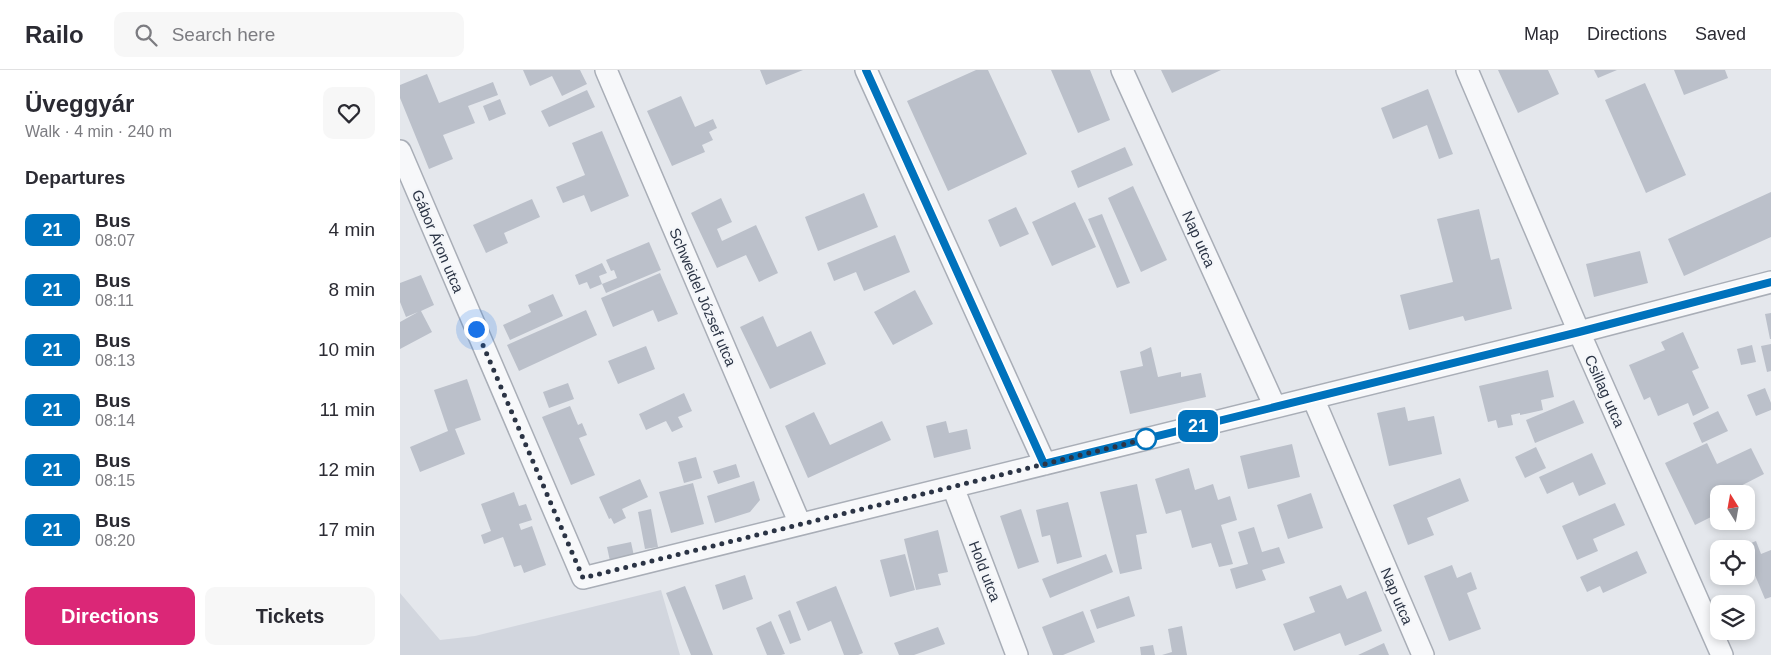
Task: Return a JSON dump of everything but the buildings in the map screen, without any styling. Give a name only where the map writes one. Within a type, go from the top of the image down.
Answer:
[{"type":"street","name":"Schweidel József utca","points":[[606,70],[800,524]]},
{"type":"street","points":[[866,70],[1044,464]]},
{"type":"street","name":"Nap utca","points":[[1122,70],[1275,408]]},
{"type":"street","name":"Csillag utca","points":[[1467,70],[1579,332],[1722,655]]},
{"type":"street","name":"Gábor Áron utca","points":[[400,151],[583,578],[800,524]]},
{"type":"street","points":[[800,524],[1275,408],[1771,282]]},
{"type":"street","name":"Nap utca","points":[[1313,398],[1423,655]]},
{"type":"street","name":"Hold utca","points":[[953,487],[1017,655]]},
{"type":"shaded area","points":[[661,590],[680,655],[400,655],[400,593],[440,640],[475,636]]},
{"type":"bus line","name":"21","points":[[866,70],[1044,464],[1579,332],[1771,282]]},
{"type":"route","points":[[476,329],[583,578],[1146,439]]}]
